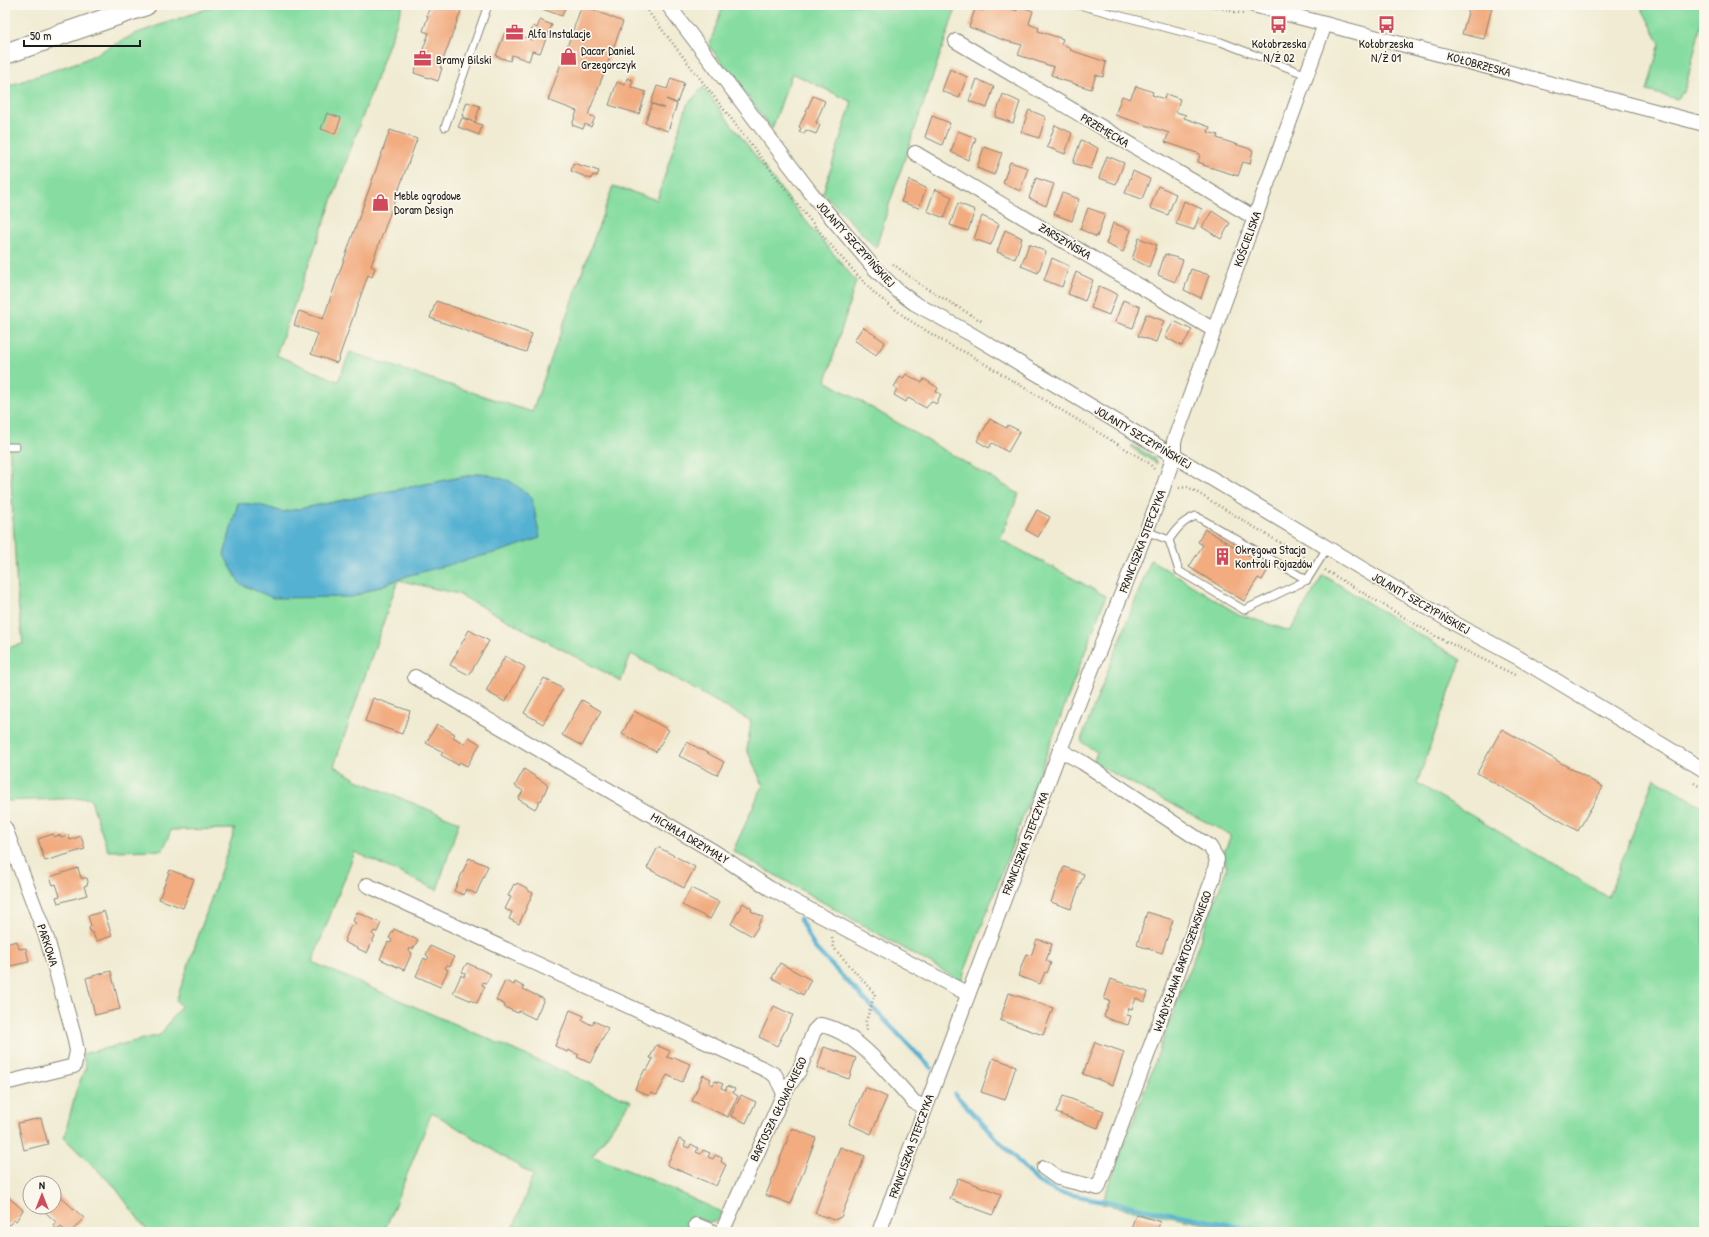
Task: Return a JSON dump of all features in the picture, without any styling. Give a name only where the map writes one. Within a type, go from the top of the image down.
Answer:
[{"type":"main road","points":[[5,54],[146,5]]},
{"type":"street","name":"JOLANTY SZCZYPIŃSKIEJ","points":[[668,5],[815,198],[875,269],[898,291],[914,303],[969,333],[1174,455],[1326,548],[1450,621],[1517,657],[1704,770]]},
{"type":"street","name":"KOŁOBRZESKA","points":[[1253,5],[1704,124]]},
{"type":"street","name":"KOŚCIELISKA","points":[[1174,455],[1174,441],[1326,24]]},
{"type":"street","name":"PRZEMĘCKA","points":[[956,41],[1255,218]]},
{"type":"street","name":"ZARSZYŃSKA","points":[[915,153],[1214,330]]},
{"type":"street","name":"FRANCISZKA STEFCZYKA","points":[[879,1232],[1060,750],[1146,531],[1174,455]]},
{"type":"street","name":"MICHAŁA DRZYMAŁY","points":[[415,677],[713,851],[769,888],[968,994]]},
{"type":"street","name":"WŁADYSŁAWA BARTOSZEWSKIEGO","points":[[1044,1168],[1058,1178],[1098,1188],[1213,878],[1217,859],[1210,847],[1082,762],[1060,750]]},
{"type":"street","name":"PARKOWA","points":[[5,828],[47,940],[74,1036],[76,1051],[74,1066],[5,1083]]},
{"type":"street","points":[[367,885],[764,1069],[775,1075],[784,1093]]},
{"type":"street","name":"BARTOSZA GŁOWACKIEGO","points":[[722,1232],[784,1093],[799,1071],[814,1031],[820,1025],[829,1026],[854,1039],[914,1102],[925,1107]]},
{"type":"street","points":[[696,1225],[713,1232]]},
{"type":"lane","points":[[445,127],[488,5]]},
{"type":"lane","points":[[1079,5],[1220,42],[1307,75]]},
{"type":"lane","points":[[5,447],[16,447]]},
{"type":"lane","points":[[1169,540],[1177,528],[1186,520],[1196,516],[1307,580]]},
{"type":"lane","points":[[1146,531],[1169,540],[1180,571],[1244,610],[1307,580],[1326,548]]},
{"type":"path","points":[[888,260],[922,285],[988,326]]},
{"type":"path","points":[[1175,490],[1183,486],[1188,487],[1437,637],[1518,676]]},
{"type":"path","points":[[1691,781],[1704,789]]},
{"type":"path","points":[[834,923],[832,933],[834,948],[875,994],[869,1012]]},
{"type":"green space","points":[[218,5],[403,5],[276,355],[338,381],[350,352],[532,412],[613,186],[657,200],[687,105],[703,87],[796,209],[856,281],[826,381],[1019,494],[1000,539],[1106,596],[961,981],[733,851],[763,785],[747,750],[751,721],[631,654],[621,681],[458,594],[398,580],[334,766],[359,781],[459,822],[437,890],[355,852],[312,962],[631,1101],[592,1156],[647,1178],[722,1212],[718,1220],[715,1222],[708,1222],[696,1218],[690,1232],[512,1232],[533,1175],[432,1112],[384,1232],[148,1232],[114,1186],[64,1138],[76,1091],[86,1067],[82,1054],[160,1035],[181,1006],[176,1001],[235,829],[171,830],[163,850],[108,851],[90,798],[5,801],[5,648],[23,644],[17,594],[9,438],[5,434],[5,87],[84,60],[137,33]],"holes":[[[482,473],[410,575],[352,597],[224,555],[238,503],[259,505],[283,512]]]},
{"type":"green space","points":[[723,5],[957,5],[889,205],[876,248],[823,193],[852,102],[792,73],[772,129],[709,46]]},
{"type":"green space","points":[[1640,5],[1704,5],[1704,12],[1686,86],[1684,91],[1677,99],[1647,91],[1660,43]]},
{"type":"green space","points":[[1704,79],[1704,106],[1702,105],[1700,95]]},
{"type":"green space","points":[[1132,445],[1153,457],[1157,464],[1132,448]]},
{"type":"green space","points":[[1151,560],[1238,614],[1290,631],[1323,575],[1461,660],[1417,783],[1608,897],[1654,778],[1704,807],[1704,1232],[1247,1232],[1102,1204],[1227,868],[1223,855],[1231,835],[1093,763],[1097,752],[1081,740]]},
{"type":"water","points":[[482,473],[510,481],[532,498],[540,538],[505,550],[410,575],[352,597],[273,598],[240,584],[224,555],[238,503],[259,505],[283,512]]},
{"type":"building","points":[[430,5],[443,5],[461,11],[440,68],[442,68],[438,81],[414,73],[429,33],[423,31],[428,16],[426,15],[431,7]]},
{"type":"building","points":[[531,5],[566,5],[562,16]]},
{"type":"building","points":[[582,5],[623,22],[588,115],[595,117],[591,127],[585,124],[583,129],[572,125],[577,111],[548,100]]},
{"type":"building","points":[[986,5],[1005,5],[1005,7],[1017,11],[1019,6],[1033,11],[1029,24],[1039,28],[1038,31],[1063,39],[1061,44],[1071,48],[1070,50],[1106,62],[1103,77],[1096,75],[1091,89],[1056,78],[1057,77],[1051,75],[1054,67],[1018,55],[1022,45],[1003,40],[969,27],[975,9],[983,11]]},
{"type":"building","points":[[1470,5],[1484,5],[1492,7],[1484,39],[1462,34]]},
{"type":"building","points":[[540,20],[552,25],[540,53],[532,51],[529,61],[512,55],[510,61],[496,56],[505,32],[510,34],[512,27],[520,30],[519,35],[532,40],[535,33],[531,32],[533,26],[537,28]]},
{"type":"building","points":[[950,69],[967,77],[959,98],[942,91]]},
{"type":"building","points":[[627,78],[633,80],[631,87],[646,92],[639,114],[609,105],[617,82],[625,85]]},
{"type":"building","points":[[671,78],[684,83],[677,103],[666,99],[677,104],[668,131],[645,123],[652,104],[664,108],[651,103],[657,86],[667,89]]},
{"type":"building","points":[[977,79],[994,87],[987,108],[969,101]]},
{"type":"building","points":[[1136,86],[1153,92],[1152,95],[1164,99],[1166,94],[1180,99],[1176,112],[1186,115],[1184,118],[1210,127],[1208,132],[1218,135],[1217,138],[1253,150],[1250,164],[1243,162],[1238,176],[1203,165],[1204,164],[1198,162],[1200,154],[1165,142],[1169,133],[1115,115],[1122,96],[1130,99]]},
{"type":"building","points":[[1003,94],[1020,102],[1013,123],[995,117]]},
{"type":"building","points":[[813,96],[825,101],[816,123],[820,125],[816,134],[806,130],[804,134],[799,132],[801,128],[799,127]]},
{"type":"building","points":[[467,102],[480,106],[475,122],[462,116]]},
{"type":"building","points":[[1029,110],[1046,117],[1039,138],[1021,132]]},
{"type":"building","points":[[327,113],[341,118],[335,134],[321,129]]},
{"type":"building","points":[[932,116],[950,123],[942,145],[925,137]]},
{"type":"building","points":[[462,118],[482,125],[479,135],[458,127]]},
{"type":"building","points":[[1055,125],[1072,133],[1065,154],[1047,147]]},
{"type":"building","points":[[390,130],[417,139],[371,266],[375,268],[372,277],[368,275],[337,363],[311,354],[318,334],[294,325],[299,311],[323,319]]},
{"type":"building","points":[[958,131],[976,138],[968,160],[951,152]]},
{"type":"building","points":[[1081,140],[1098,148],[1091,169],[1073,163]]},
{"type":"building","points":[[984,147],[1002,153],[994,175],[977,168]]},
{"type":"building","points":[[1107,156],[1124,163],[1116,184],[1099,178]]},
{"type":"building","points":[[1010,162],[1028,168],[1020,191],[1003,183]]},
{"type":"building","points":[[573,163],[599,171],[597,176],[593,175],[591,179],[571,171]]},
{"type":"building","points":[[1133,171],[1150,179],[1142,199],[1125,193]]},
{"type":"building","points":[[1036,178],[1054,184],[1046,206],[1029,198]]},
{"type":"building","points":[[909,180],[926,188],[919,208],[901,202]]},
{"type":"building","points":[[1158,186],[1176,194],[1168,215],[1150,208]]},
{"type":"building","points":[[935,189],[952,197],[944,218],[927,211]]},
{"type":"building","points":[[1062,193],[1079,199],[1072,221],[1054,214]]},
{"type":"building","points":[[1184,201],[1202,209],[1194,230],[1176,224]]},
{"type":"building","points":[[958,203],[975,210],[968,231],[950,225]]},
{"type":"building","points":[[1088,208],[1105,214],[1097,237],[1080,229]]},
{"type":"building","points":[[1212,211],[1230,223],[1221,239],[1202,227]]},
{"type":"building","points":[[982,216],[999,224],[991,245],[974,239]]},
{"type":"building","points":[[1113,223],[1131,230],[1123,252],[1106,244]]},
{"type":"building","points":[[1005,230],[1022,238],[1015,259],[997,252]]},
{"type":"building","points":[[1139,238],[1157,245],[1149,267],[1132,259]]},
{"type":"building","points":[[1029,244],[1046,252],[1038,273],[1021,266]]},
{"type":"building","points":[[1165,254],[1183,260],[1175,282],[1158,275]]},
{"type":"building","points":[[1052,258],[1069,266],[1062,287],[1044,280]]},
{"type":"building","points":[[1191,269],[1209,275],[1201,298],[1184,290]]},
{"type":"building","points":[[1076,272],[1093,280],[1085,301],[1068,294]]},
{"type":"building","points":[[1099,286],[1117,294],[1109,315],[1091,308]]},
{"type":"building","points":[[1123,300],[1140,307],[1133,328],[1115,322]]},
{"type":"building","points":[[436,301],[532,334],[526,352],[430,318]]},
{"type":"building","points":[[1146,314],[1164,321],[1156,342],[1138,336]]},
{"type":"building","points":[[1174,321],[1192,330],[1182,346],[1165,337]]},
{"type":"building","points":[[863,327],[885,342],[876,355],[854,340]]},
{"type":"building","points":[[906,374],[922,383],[924,379],[938,388],[936,392],[941,394],[936,404],[931,401],[926,408],[908,398],[906,402],[894,395],[897,389],[894,387],[900,377],[903,379]]},
{"type":"building","points":[[990,419],[1006,428],[1008,425],[1020,431],[1008,452],[992,443],[989,448],[977,441]]},
{"type":"building","points":[[1037,510],[1050,517],[1038,537],[1026,530]]},
{"type":"building","name":"Okręgowa Stacja Kontroli Pojazdów","points":[[1205,529],[1269,568],[1262,580],[1258,578],[1244,601],[1189,567],[1203,545],[1198,542]]},
{"type":"building","points":[[469,630],[489,641],[469,675],[450,665]]},
{"type":"building","points":[[505,656],[525,667],[505,702],[486,691]]},
{"type":"building","points":[[544,678],[563,689],[543,724],[524,713]]},
{"type":"building","points":[[373,698],[410,711],[402,734],[365,721]]},
{"type":"building","points":[[582,700],[601,711],[582,746],[562,735]]},
{"type":"building","points":[[634,711],[669,730],[656,752],[622,734]]},
{"type":"building","points":[[437,724],[455,734],[453,737],[465,744],[469,737],[480,744],[467,766],[459,762],[458,765],[441,755],[443,752],[426,743]]},
{"type":"building","points":[[1502,729],[1603,787],[1578,831],[1477,773]]},
{"type":"building","points":[[687,742],[724,762],[717,775],[679,756]]},
{"type":"building","points":[[524,769],[548,785],[541,801],[540,800],[535,809],[518,799],[523,791],[515,786]]},
{"type":"building","points":[[53,834],[54,837],[68,835],[70,840],[81,836],[85,849],[45,861],[38,839]]},
{"type":"building","points":[[658,847],[695,867],[684,888],[647,868]]},
{"type":"building","points":[[469,858],[488,866],[476,894],[466,889],[464,895],[454,891]]},
{"type":"building","points":[[1064,867],[1084,874],[1071,909],[1051,902]]},
{"type":"building","points":[[78,868],[81,878],[87,878],[87,885],[84,886],[87,895],[58,903],[56,897],[60,896],[56,884],[53,885],[50,877]]},
{"type":"building","points":[[170,870],[194,879],[183,908],[159,899]]},
{"type":"building","points":[[517,883],[533,893],[519,924],[509,919],[512,912],[505,909],[511,897],[508,896],[514,884],[516,885]]},
{"type":"building","points":[[691,888],[719,902],[710,919],[682,905]]},
{"type":"building","points":[[743,903],[752,909],[751,911],[763,917],[752,936],[731,924]]},
{"type":"building","points":[[5,910],[8,920],[5,920]]},
{"type":"building","points":[[104,911],[112,936],[96,941],[93,933],[90,932],[89,928],[91,926],[88,916]]},
{"type":"building","points":[[357,912],[381,923],[377,932],[374,931],[372,934],[375,936],[367,953],[344,942],[351,925],[354,926],[356,923],[353,921]]},
{"type":"building","points":[[1147,912],[1173,920],[1162,953],[1137,945]]},
{"type":"building","points":[[394,929],[418,940],[413,949],[410,948],[409,951],[412,953],[404,970],[380,959],[388,942],[391,943],[392,940],[389,938]]},
{"type":"building","points":[[1037,939],[1052,944],[1046,961],[1051,963],[1040,984],[1018,976],[1026,954],[1031,956]]},
{"type":"building","points":[[17,941],[19,949],[26,948],[29,962],[5,967],[5,944]]},
{"type":"building","points":[[430,946],[454,957],[450,966],[447,965],[445,968],[448,970],[440,987],[416,976],[424,958],[427,960],[429,957],[426,955]]},
{"type":"building","points":[[467,963],[491,974],[486,983],[483,982],[482,985],[485,986],[477,1003],[453,993],[461,975],[464,977],[465,973],[462,972]]},
{"type":"building","points":[[780,963],[811,980],[803,995],[772,978]]},
{"type":"building","points":[[111,971],[120,1009],[95,1015],[86,978]]},
{"type":"building","points":[[1111,979],[1148,992],[1145,1002],[1136,998],[1132,1009],[1129,1008],[1127,1015],[1131,1016],[1128,1025],[1111,1020],[1104,1016],[1110,1001],[1104,999]]},
{"type":"building","points":[[505,981],[514,985],[515,982],[524,987],[523,989],[544,999],[535,1019],[519,1011],[518,1013],[504,1007],[505,1005],[496,1000]]},
{"type":"building","points":[[1009,993],[1053,1008],[1043,1035],[1000,1020]]},
{"type":"building","points":[[774,1006],[793,1015],[777,1046],[759,1037]]},
{"type":"building","points":[[570,1010],[584,1016],[582,1020],[592,1025],[594,1021],[608,1028],[590,1063],[577,1057],[579,1055],[568,1050],[567,1052],[555,1046]]},
{"type":"building","points":[[1095,1042],[1124,1052],[1113,1085],[1083,1074]]},
{"type":"building","points":[[656,1045],[670,1051],[667,1057],[672,1059],[674,1057],[690,1064],[682,1082],[667,1075],[657,1095],[651,1093],[649,1096],[635,1089],[645,1069],[647,1070],[653,1059],[650,1058]]},
{"type":"building","points":[[824,1047],[856,1058],[849,1079],[817,1068]]},
{"type":"building","points":[[993,1058],[1016,1066],[1005,1100],[981,1092]]},
{"type":"building","points":[[703,1075],[711,1079],[709,1083],[713,1085],[715,1081],[723,1084],[721,1088],[726,1090],[727,1086],[735,1089],[733,1093],[738,1096],[728,1117],[692,1101]]},
{"type":"building","points":[[865,1087],[887,1097],[871,1134],[849,1124]]},
{"type":"building","points":[[741,1095],[756,1102],[746,1123],[731,1116]]},
{"type":"building","points":[[1063,1096],[1104,1111],[1098,1128],[1056,1113]]},
{"type":"building","points":[[41,1118],[48,1144],[24,1150],[18,1123]]},
{"type":"building","points":[[792,1128],[816,1138],[791,1204],[766,1195]]},
{"type":"building","points":[[679,1139],[686,1142],[684,1146],[689,1148],[691,1144],[698,1148],[696,1152],[701,1154],[703,1150],[710,1153],[708,1157],[713,1159],[715,1155],[722,1158],[721,1162],[726,1165],[716,1186],[667,1165]]},
{"type":"building","points":[[840,1147],[865,1156],[841,1217],[834,1220],[815,1213]]},
{"type":"building","points":[[958,1178],[1001,1194],[993,1215],[950,1199]]},
{"type":"building","points":[[5,1194],[22,1209],[22,1212],[16,1221],[14,1220],[9,1225],[5,1222]]},
{"type":"building","points":[[62,1198],[84,1218],[71,1232],[67,1232],[61,1227],[58,1230],[53,1226],[56,1222],[48,1215],[62,1215]]},
{"type":"building","points":[[1136,1214],[1160,1222],[1157,1232],[1130,1231]]},
{"type":"waterway","points":[[800,919],[814,947],[931,1068]]},
{"type":"waterway","points":[[955,1094],[1038,1182],[1057,1192],[1268,1232]]},
{"type":"place","name":"Kołobrzeska N/Ż 02","points":[[1279,24]]},
{"type":"place","name":"Kołobrzeska N/Ż 01","points":[[1386,24]]},
{"type":"place","name":"Alfa Instalacje","points":[[515,33]]},
{"type":"place","name":"Dacar Daniel Grzegorczyk","points":[[568,57]]},
{"type":"place","name":"Bramy Bilski","points":[[423,59]]},
{"type":"place","name":"Meble ogrodowe Doram Design","points":[[381,202]]},
{"type":"place","name":"Okręgowa Stacja Kontroli Pojazdów","points":[[1222,556]]}]
